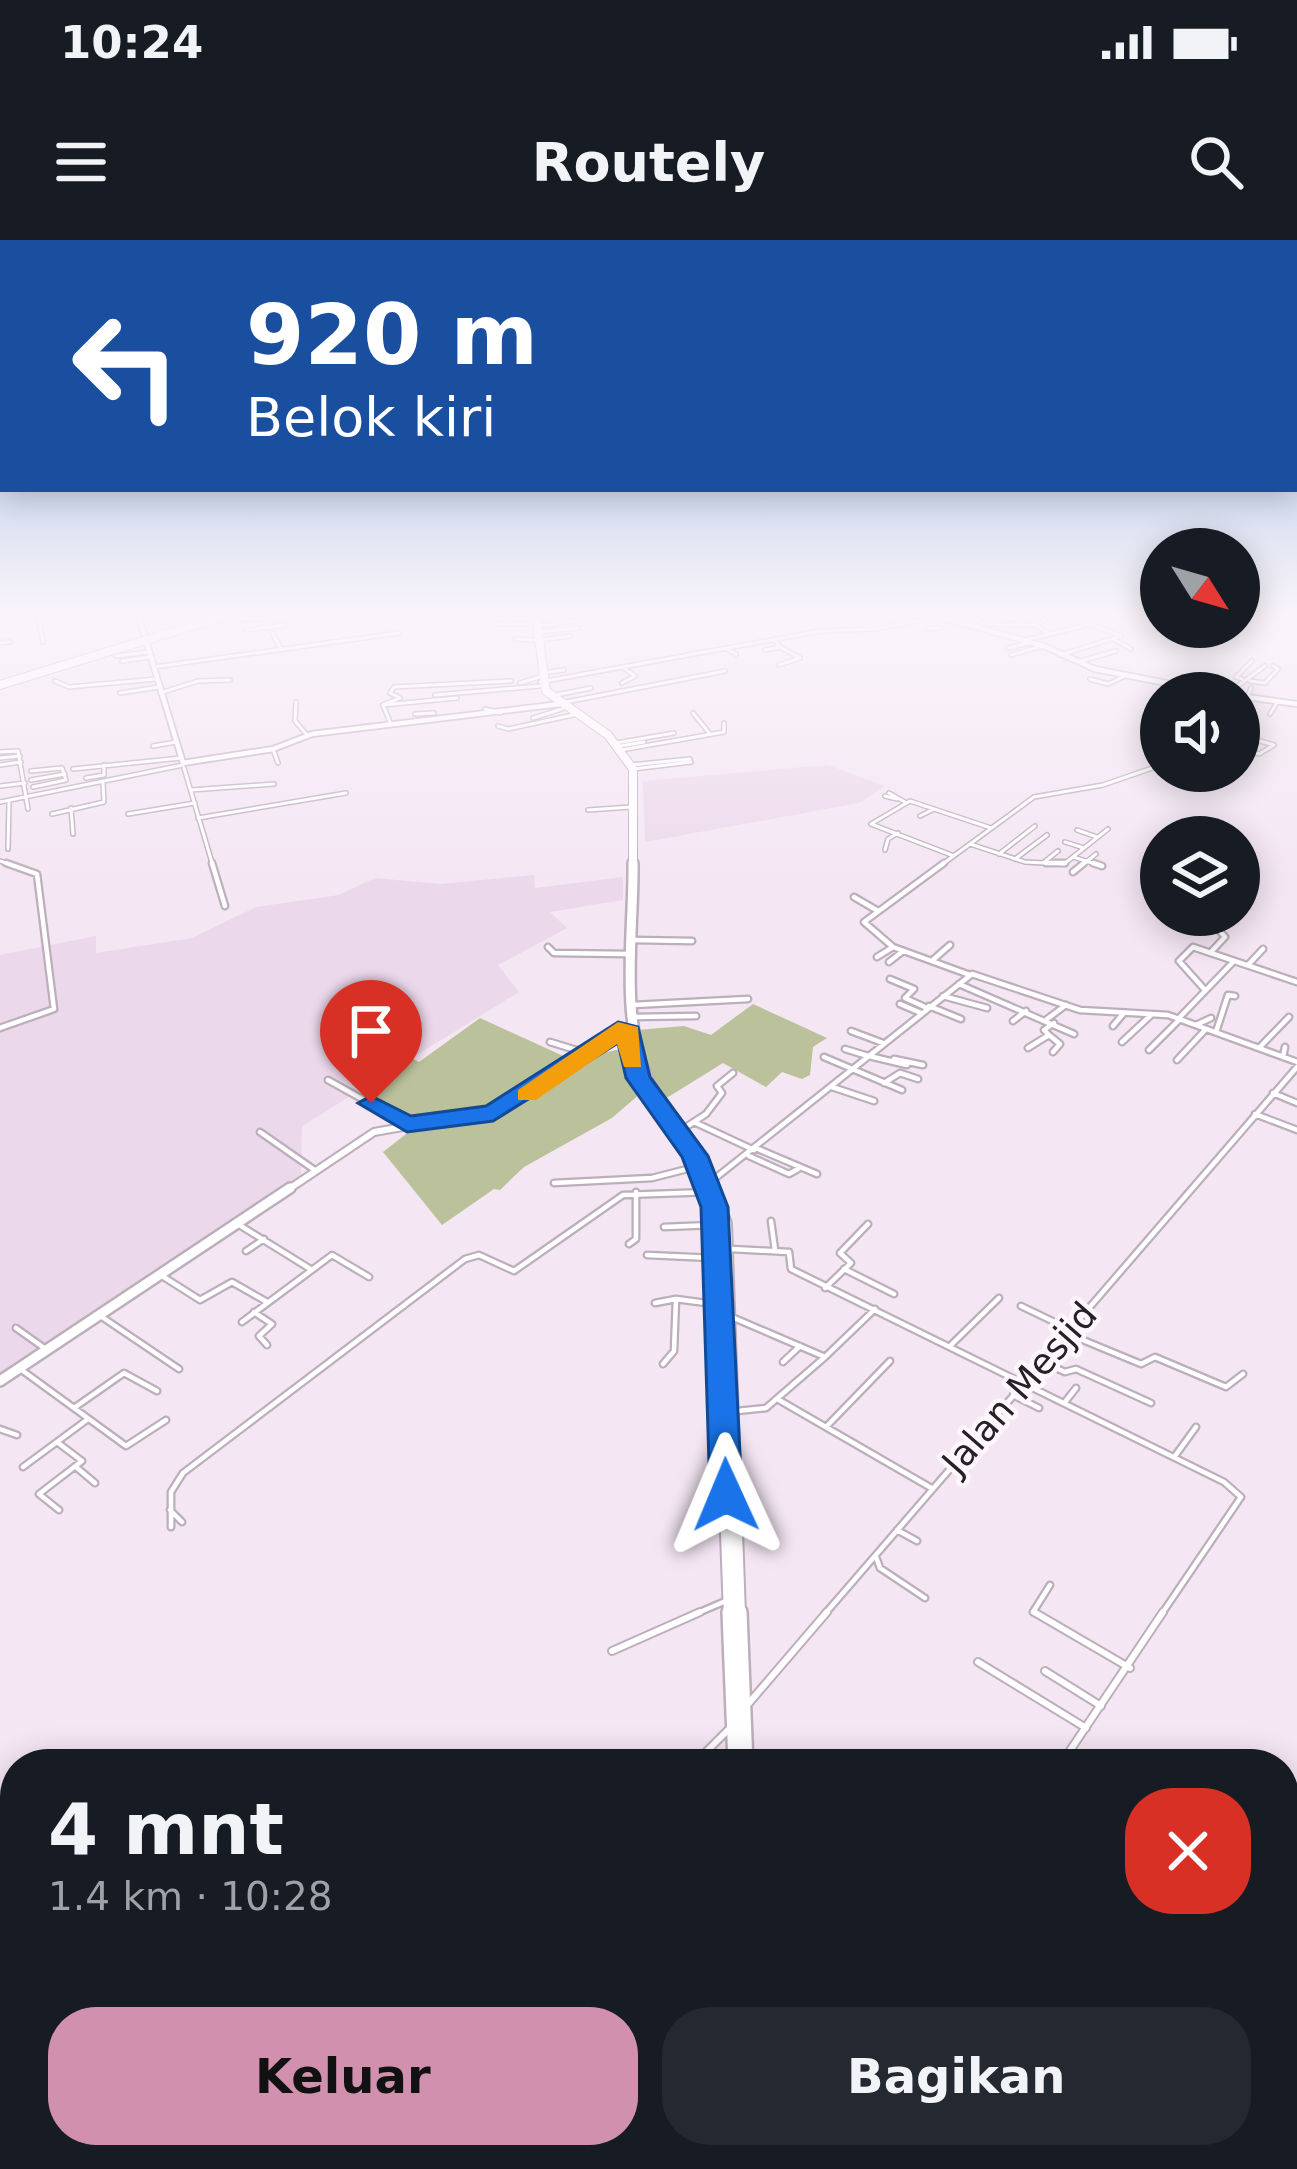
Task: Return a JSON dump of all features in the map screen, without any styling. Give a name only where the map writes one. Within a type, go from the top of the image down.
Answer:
[{"type":"highway","points":[[561,706],[618,746],[632,767],[633,1011],[643,1073],[682,1130],[713,1188],[728,1316],[729,1599],[732,1726],[737,1749]]},
{"type":"highway","points":[[561,706],[626,762],[631,807],[626,1027],[638,1078],[713,1188],[722,1254],[720,1304],[727,1386],[734,1411],[744,1710],[741,1749]]},
{"type":"street","points":[[165,706],[225,906]]},
{"type":"street","points":[[296,706],[295,721],[307,735]]},
{"type":"street","points":[[383,706],[390,722]]},
{"type":"street","points":[[0,802],[55,794],[182,762],[273,748],[307,735],[549,706]]},
{"type":"street","points":[[533,718],[558,706]]},
{"type":"street","points":[[498,726],[508,729],[558,706]]},
{"type":"street","points":[[1270,714],[1275,706]]},
{"type":"street","points":[[437,717],[440,708]]},
{"type":"street","points":[[485,709],[505,710]]},
{"type":"street","points":[[693,713],[710,734]]},
{"type":"street","points":[[415,715],[437,717]]},
{"type":"street","points":[[618,746],[725,731],[724,723]]},
{"type":"street","points":[[618,746],[674,733]]},
{"type":"street","points":[[1260,740],[1274,745],[1260,753]]},
{"type":"street","points":[[618,746],[650,741]]},
{"type":"street","points":[[153,746],[176,742]]},
{"type":"street","points":[[273,748],[278,763]]},
{"type":"street","points":[[0,758],[15,750],[20,759],[28,781],[28,809]]},
{"type":"street","points":[[130,755],[131,762]]},
{"type":"street","points":[[0,758],[20,759]]},
{"type":"street","points":[[632,767],[690,760]]},
{"type":"street","points":[[150,770],[152,761]]},
{"type":"street","points":[[73,769],[182,762]]},
{"type":"street","points":[[86,778],[103,776],[104,767]]},
{"type":"street","points":[[31,771],[62,768],[66,781],[33,787]]},
{"type":"street","points":[[82,768],[88,786]]},
{"type":"street","points":[[43,770],[43,785]]},
{"type":"street","points":[[1140,772],[1105,785],[1039,795],[863,924],[903,951],[970,975],[1066,1005],[1179,1019],[1297,1065]]},
{"type":"street","points":[[0,786],[65,774]]},
{"type":"street","points":[[52,814],[104,802],[103,783]]},
{"type":"street","points":[[191,790],[274,784]]},
{"type":"street","points":[[43,785],[55,794]]},
{"type":"street","points":[[198,818],[346,793]]},
{"type":"street","points":[[887,795],[992,828]]},
{"type":"street","points":[[8,849],[3,835],[9,801]]},
{"type":"street","points":[[128,814],[195,802]]},
{"type":"street","points":[[905,802],[872,824],[955,856]]},
{"type":"street","points":[[588,810],[631,807]]},
{"type":"street","points":[[71,808],[73,834]]},
{"type":"street","points":[[915,810],[922,815],[932,810]]},
{"type":"street","points":[[0,819],[8,818]]},
{"type":"street","points":[[999,854],[1035,826]]},
{"type":"street","points":[[1057,870],[1108,829]]},
{"type":"street","points":[[1077,830],[1097,837]]},
{"type":"street","points":[[885,850],[887,840],[898,832]]},
{"type":"street","points":[[1015,860],[1048,835]]},
{"type":"street","points":[[1065,842],[1102,866]]},
{"type":"street","points":[[970,844],[1015,860],[1064,864]]},
{"type":"street","points":[[1042,862],[1058,851]]},
{"type":"street","points":[[1073,872],[1092,857]]},
{"type":"street","points":[[0,861],[29,867],[37,874],[54,1010],[0,1028]]},
{"type":"street","points":[[854,897],[878,911]]},
{"type":"street","points":[[1211,952],[1226,938],[1222,936]]},
{"type":"street","points":[[633,940],[692,941]]},
{"type":"street","points":[[934,959],[950,945]]},
{"type":"street","points":[[548,946],[552,953],[627,954]]},
{"type":"street","points":[[877,957],[893,946]]},
{"type":"street","points":[[1205,991],[1179,961],[1193,947],[1297,982]]},
{"type":"street","points":[[1248,964],[1263,949]]},
{"type":"street","points":[[889,962],[903,951]]},
{"type":"street","points":[[1149,1050],[1234,961]]},
{"type":"street","points":[[171,1527],[171,1492],[183,1472],[465,1259],[479,1255],[518,1270],[619,1198],[636,1192],[713,1188],[970,975]]},
{"type":"street","points":[[890,979],[914,989],[905,998],[961,1018]]},
{"type":"street","points":[[958,984],[1075,1034]]},
{"type":"street","points":[[943,995],[987,1009]]},
{"type":"street","points":[[1216,1033],[1221,1030],[1228,995],[1235,996]]},
{"type":"street","points":[[633,1011],[748,999]]},
{"type":"street","points":[[900,1004],[921,1013]]},
{"type":"street","points":[[1053,1052],[1060,1044],[1044,1030],[1066,1005]]},
{"type":"street","points":[[633,1011],[696,1016]]},
{"type":"street","points":[[1013,1021],[1026,1011]]},
{"type":"street","points":[[1113,1026],[1124,1015]]},
{"type":"street","points":[[1122,1042],[1151,1015]]},
{"type":"street","points":[[1196,1025],[1204,1017],[1211,1018]]},
{"type":"street","points":[[1259,1048],[1289,1017]]},
{"type":"street","points":[[0,1381],[378,1130],[505,1109],[626,1027]]},
{"type":"street","points":[[1177,1060],[1205,1029]]},
{"type":"street","points":[[851,1031],[883,1043]]},
{"type":"street","points":[[1028,1048],[1049,1035]]},
{"type":"street","points":[[550,1042],[586,1053]]},
{"type":"street","points":[[1283,1057],[1285,1047]]},
{"type":"street","points":[[845,1049],[922,1065]]},
{"type":"street","points":[[824,1058],[902,1090]]},
{"type":"street","points":[[892,1060],[907,1065]]},
{"type":"street","name":"Jalan Mesjid","points":[[744,1710],[1297,1065]]},
{"type":"street","points":[[682,1130],[706,1114],[722,1093],[717,1086],[733,1072]]},
{"type":"street","points":[[884,1083],[900,1072],[919,1079]]},
{"type":"street","points":[[328,1080],[407,1124]]},
{"type":"street","points":[[832,1087],[874,1101]]},
{"type":"street","points":[[1274,1094],[1297,1103]]},
{"type":"street","points":[[1255,1114],[1297,1130]]},
{"type":"street","points":[[694,1122],[817,1174]]},
{"type":"street","points":[[260,1132],[316,1171]]},
{"type":"street","points":[[749,1156],[803,1177]]},
{"type":"street","points":[[554,1184],[652,1178],[699,1166]]},
{"type":"street","points":[[793,1173],[801,1168]]},
{"type":"street","points":[[629,1244],[636,1239],[636,1192]]},
{"type":"street","points":[[770,1221],[776,1250]]},
{"type":"street","points":[[236,1223],[312,1270]]},
{"type":"street","points":[[825,1288],[851,1263],[839,1253],[868,1224]]},
{"type":"street","points":[[664,1227],[717,1225]]},
{"type":"street","points":[[246,1251],[264,1239]]},
{"type":"street","points":[[647,1255],[789,1252],[790,1269],[802,1280],[951,1345],[1175,1457],[1241,1497],[1071,1749]]},
{"type":"street","points":[[242,1322],[333,1255],[368,1277]]},
{"type":"street","points":[[844,1269],[894,1294]]},
{"type":"street","points":[[159,1274],[200,1300],[232,1282],[267,1302]]},
{"type":"street","points":[[951,1345],[999,1298]]},
{"type":"street","points":[[655,1304],[676,1299],[720,1304]]},
{"type":"street","points":[[663,1364],[674,1351],[676,1299]]},
{"type":"street","points":[[1022,1306],[1141,1364],[1155,1357],[1226,1387],[1243,1374]]},
{"type":"street","points":[[734,1411],[762,1411],[779,1400],[874,1310]]},
{"type":"street","points":[[254,1312],[272,1325],[259,1336],[267,1345]]},
{"type":"street","points":[[98,1315],[178,1370]]},
{"type":"street","points":[[728,1316],[825,1357]]},
{"type":"street","points":[[16,1328],[47,1350]]},
{"type":"street","points":[[783,1362],[800,1346]]},
{"type":"street","points":[[826,1427],[890,1361]]},
{"type":"street","points":[[1042,1362],[1063,1372],[1076,1369],[1151,1403]]},
{"type":"street","points":[[19,1368],[126,1446],[166,1420]]},
{"type":"street","points":[[74,1408],[129,1372],[157,1390]]},
{"type":"street","points":[[1065,1402],[1076,1388]]},
{"type":"street","points":[[1013,1395],[1039,1408]]},
{"type":"street","points":[[779,1400],[933,1489]]},
{"type":"street","points":[[23,1467],[88,1419]]},
{"type":"street","points":[[1175,1457],[1196,1427]]},
{"type":"street","points":[[0,1429],[17,1435]]},
{"type":"street","points":[[57,1442],[82,1461],[39,1494],[59,1510]]},
{"type":"street","points":[[76,1467],[95,1483]]},
{"type":"street","points":[[170,1510],[182,1522]]},
{"type":"street","points":[[897,1530],[917,1541]]},
{"type":"street","points":[[876,1557],[880,1568],[925,1598]]},
{"type":"street","points":[[1050,1585],[1033,1612],[1130,1668]]},
{"type":"street","points":[[612,1651],[729,1599]]},
{"type":"street","points":[[978,1662],[1086,1728]]},
{"type":"street","points":[[1045,1671],[1101,1706]]},
{"type":"street","points":[[709,1749],[732,1726]]},
{"type":"shaded area","points":[[828,765],[885,786],[859,803],[645,842],[643,781]]},
{"type":"shaded area","points":[[534,875],[535,888],[623,877],[623,900],[550,912],[567,928],[498,965],[519,992],[302,1126],[301,1177],[0,1384],[0,955],[96,936],[96,953],[192,938],[256,907],[339,895],[375,878],[441,884]]},
{"type":"green space","points":[[753,1004],[827,1038],[813,1047],[810,1075],[802,1079],[782,1072],[766,1087],[723,1063],[665,1099],[645,1069],[637,1030],[684,1026],[711,1035]]},
{"type":"green space","points":[[480,1018],[572,1060],[625,1048],[641,1093],[612,1118],[524,1167],[500,1190],[494,1189],[442,1225],[383,1152],[415,1127],[370,1100],[371,1093],[352,1080],[360,1074],[343,1067],[382,1043],[419,1062]]},
{"type":"slow traffic","points":[[527,1095],[626,1027],[632,1062]]},
{"type":"route","points":[[371,1103],[407,1124],[493,1113],[626,1027],[638,1078],[694,1156],[714,1207],[726,1495]]}]
